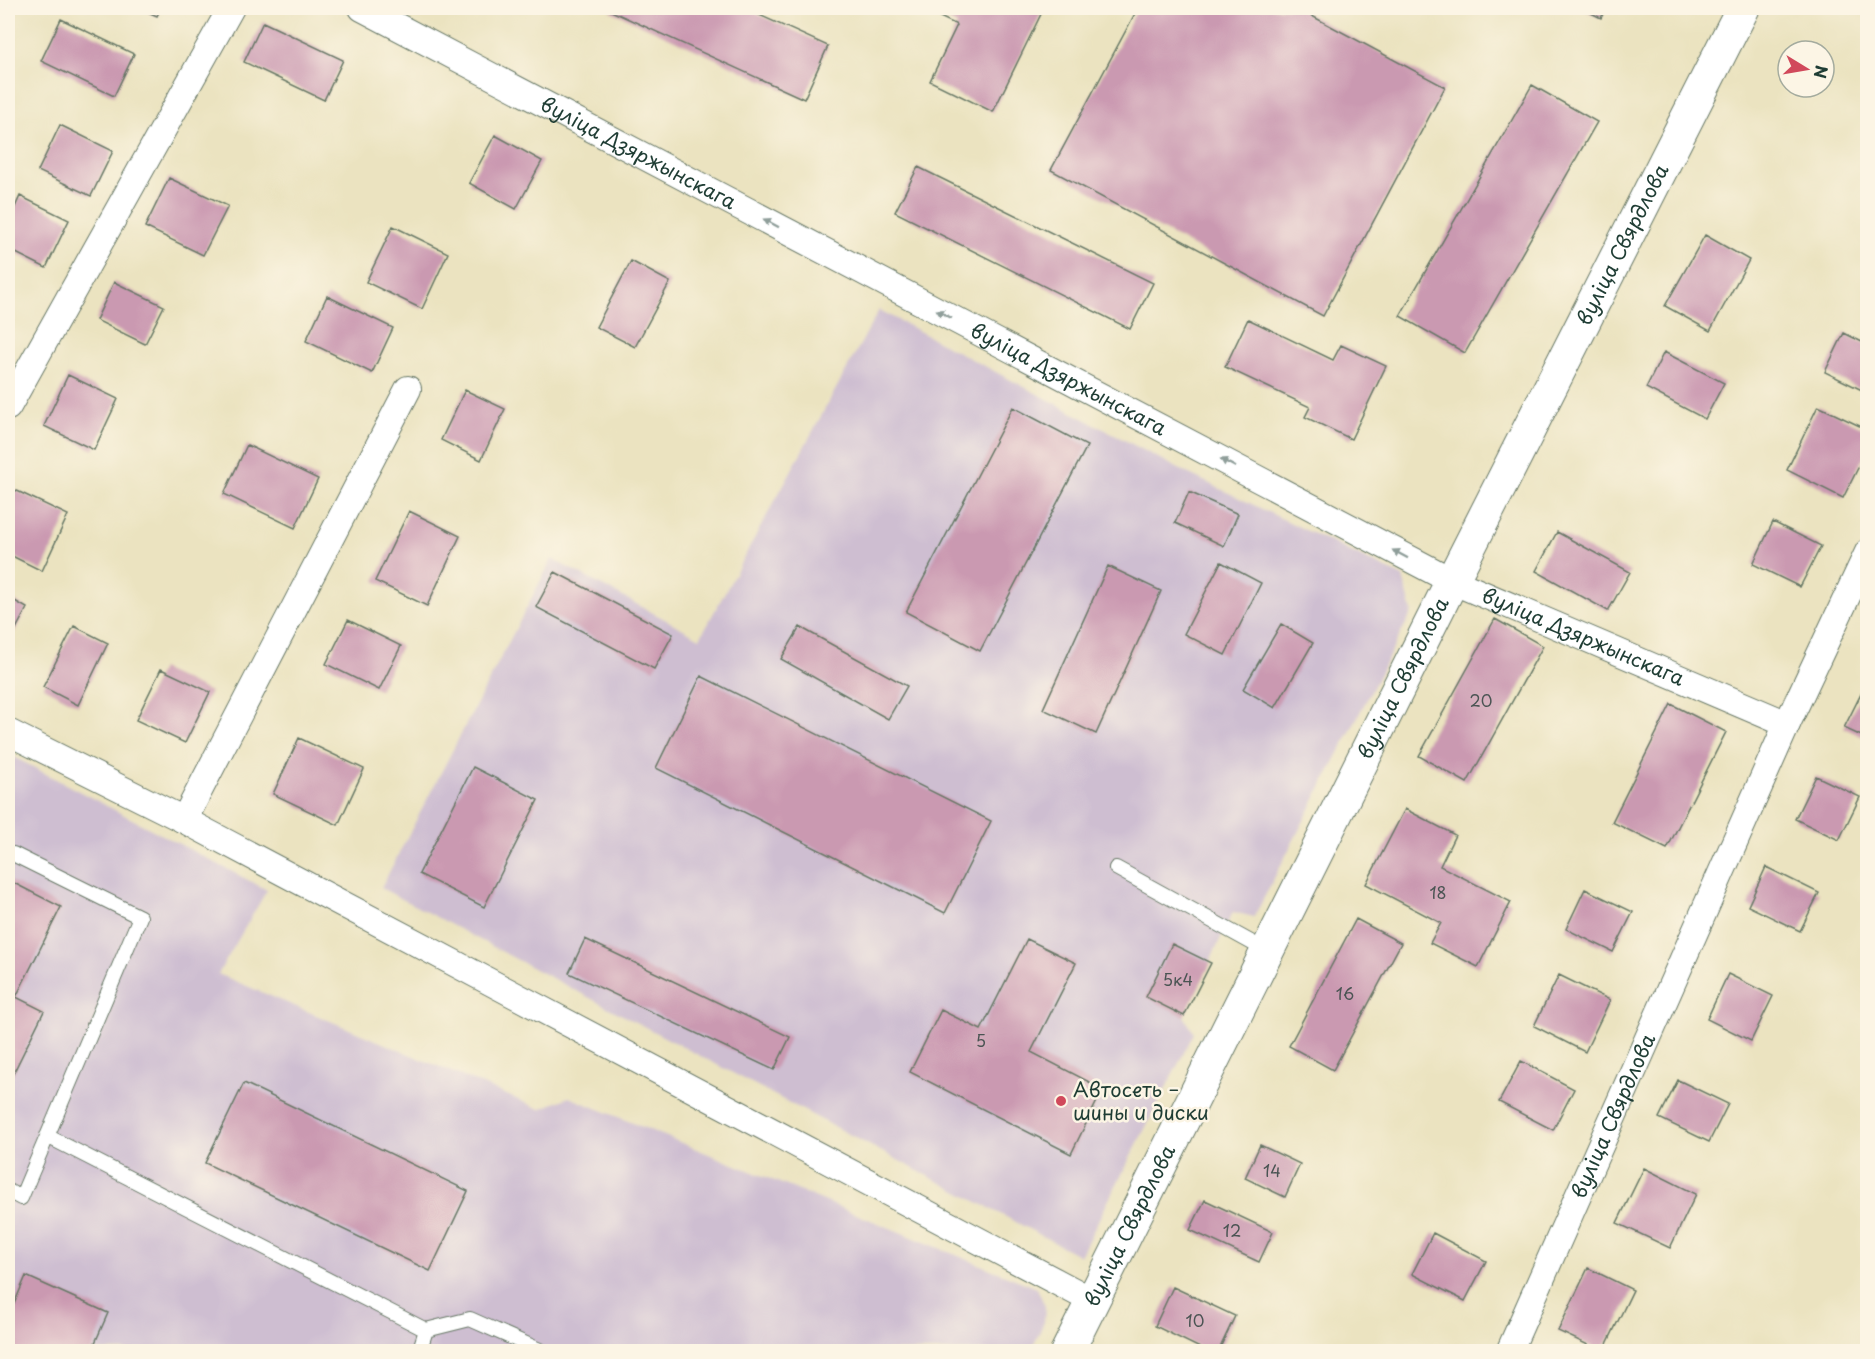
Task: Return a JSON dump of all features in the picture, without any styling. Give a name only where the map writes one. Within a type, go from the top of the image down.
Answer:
[{"type":"street","points":[[8,407],[231,8]]},
{"type":"street","name":"вуліца Дзяржынскага","points":[[362,8],[1452,581],[1787,724]]},
{"type":"street","name":"вуліца Свярдлова","points":[[1067,1352],[1452,581],[1743,8]]},
{"type":"street","points":[[184,820],[408,389]]},
{"type":"street","name":"вуліца Свярдлова","points":[[1509,1352],[1787,724],[1868,552]]},
{"type":"street","points":[[8,732],[184,820],[1091,1300]]},
{"type":"lane","points":[[8,855],[13,854],[140,917],[21,1198],[8,1191]]},
{"type":"lane","points":[[1116,868],[1267,951]]},
{"type":"lane","points":[[47,1136],[426,1330],[470,1318],[544,1352]]},
{"type":"lane","points":[[419,1352],[426,1330]]},
{"type":"shaded area","points":[[879,310],[1181,470],[1403,577],[1412,612],[1254,917],[1233,912],[1184,1016],[1194,1033],[1080,1256],[381,888],[552,559],[700,638]]},
{"type":"shaded area","points":[[8,754],[267,890],[218,974],[540,1109],[569,1097],[1037,1288],[1045,1306],[1044,1322],[1031,1351],[8,1351]]},
{"type":"building","points":[[139,8],[161,8],[157,16]]},
{"type":"building","points":[[613,8],[744,8],[828,46],[804,99],[611,11]]},
{"type":"building","points":[[921,8],[1044,8],[993,112],[930,81],[957,25]]},
{"type":"building","points":[[1138,8],[1297,8],[1445,87],[1323,316],[1051,170]]},
{"type":"building","points":[[1581,8],[1606,8],[1601,18]]},
{"type":"building","points":[[61,19],[134,54],[114,96],[41,61]]},
{"type":"building","points":[[263,22],[343,60],[324,100],[244,62]]},
{"type":"building","points":[[1532,85],[1597,122],[1465,353],[1400,316]]},
{"type":"building","points":[[60,125],[113,151],[91,196],[38,171]]},
{"type":"building","points":[[495,135],[542,161],[516,209],[469,183]]},
{"type":"building","points":[[918,167],[1153,283],[1130,329],[895,212]]},
{"type":"building","points":[[169,178],[228,206],[203,255],[145,227]]},
{"type":"building","points":[[20,196],[69,220],[46,268],[8,249],[8,223]]},
{"type":"building","points":[[393,226],[448,253],[422,309],[366,282]]},
{"type":"building","points":[[1705,235],[1749,260],[1710,331],[1665,306]]},
{"type":"building","points":[[631,261],[670,282],[635,347],[596,327]]},
{"type":"building","points":[[114,282],[164,306],[145,344],[96,320]]},
{"type":"building","points":[[327,296],[393,328],[372,373],[306,341]]},
{"type":"building","points":[[1248,319],[1333,360],[1341,345],[1386,366],[1351,439],[1305,417],[1310,407],[1225,367]]},
{"type":"building","points":[[1844,333],[1868,345],[1868,393],[1825,372]]},
{"type":"building","points":[[1664,352],[1724,383],[1705,419],[1646,388]]},
{"type":"building","points":[[68,375],[118,399],[94,450],[44,426]]},
{"type":"building","points":[[465,390],[505,409],[481,460],[441,440]]},
{"type":"building","points":[[1818,406],[1868,430],[1868,448],[1843,498],[1787,470]]},
{"type":"building","points":[[1013,407],[1087,446],[980,651],[906,612]]},
{"type":"building","points":[[247,445],[318,479],[295,528],[224,494]]},
{"type":"building","points":[[13,489],[68,515],[42,571],[8,554],[8,501]]},
{"type":"building","points":[[1189,492],[1238,514],[1224,546],[1175,523]]},
{"type":"building","points":[[409,511],[460,536],[427,606],[375,581]]},
{"type":"building","points":[[1773,522],[1821,546],[1800,587],[1753,564]]},
{"type":"building","points":[[1557,532],[1630,572],[1608,611],[1536,571]]},
{"type":"building","points":[[1221,562],[1261,583],[1225,655],[1184,634]]},
{"type":"building","points":[[1108,566],[1161,591],[1096,734],[1043,709]]},
{"type":"building","points":[[555,572],[673,634],[654,669],[536,607]]},
{"type":"building","points":[[8,597],[27,608],[8,644]]},
{"type":"building","points":[[1495,619],[1543,646],[1467,783],[1419,756]]},
{"type":"building","points":[[348,620],[401,646],[379,690],[326,664]]},
{"type":"building","points":[[1281,624],[1313,643],[1275,708],[1243,689]]},
{"type":"building","points":[[74,626],[108,643],[78,705],[43,687]]},
{"type":"building","points":[[800,627],[907,686],[888,719],[781,659]]},
{"type":"building","points":[[161,669],[210,692],[185,743],[136,720]]},
{"type":"building","points":[[701,676],[991,821],[945,913],[656,768]]},
{"type":"building","points":[[1868,680],[1868,739],[1844,728]]},
{"type":"building","points":[[1671,704],[1726,732],[1667,849],[1612,822]]},
{"type":"building","points":[[299,738],[364,769],[338,825],[273,794]]},
{"type":"building","points":[[473,767],[538,800],[484,907],[419,874]]},
{"type":"building","points":[[1816,776],[1860,797],[1839,840],[1795,819]]},
{"type":"building","points":[[1405,809],[1455,835],[1440,866],[1511,902],[1478,967],[1430,943],[1441,923],[1366,884]]},
{"type":"building","points":[[1766,867],[1819,893],[1800,931],[1748,906]]},
{"type":"building","points":[[8,880],[61,907],[16,997],[44,1011],[8,1084]]},
{"type":"building","points":[[1585,889],[1633,912],[1613,952],[1566,929]]},
{"type":"building","points":[[1356,919],[1401,943],[1333,1070],[1289,1046]]},
{"type":"building","points":[[585,939],[790,1037],[774,1070],[569,973]]},
{"type":"building","points":[[1027,939],[1076,963],[1031,1052],[1103,1089],[1071,1154],[910,1072],[941,1010],[981,1030]]},
{"type":"building","points":[[1172,944],[1211,963],[1184,1016],[1146,997]]},
{"type":"building","points":[[1728,974],[1773,996],[1751,1041],[1707,1019]]},
{"type":"building","points":[[1559,975],[1610,1000],[1585,1052],[1534,1026]]},
{"type":"building","points":[[1521,1061],[1574,1089],[1553,1130],[1499,1102]]},
{"type":"building","points":[[1678,1080],[1728,1104],[1709,1142],[1659,1118]]},
{"type":"building","points":[[244,1083],[468,1191],[430,1271],[205,1163]]},
{"type":"building","points":[[1260,1145],[1300,1164],[1285,1197],[1245,1178]]},
{"type":"building","points":[[1644,1168],[1696,1194],[1670,1248],[1617,1223]]},
{"type":"building","points":[[1205,1200],[1273,1232],[1259,1262],[1190,1230]]},
{"type":"building","points":[[1433,1233],[1486,1261],[1465,1301],[1412,1274]]},
{"type":"building","points":[[1588,1268],[1633,1290],[1603,1352],[1558,1331]]},
{"type":"building","points":[[26,1276],[108,1313],[91,1352],[8,1352],[8,1318]]},
{"type":"building","points":[[1173,1287],[1235,1316],[1218,1352],[1208,1352],[1155,1326]]},
{"type":"place","name":"Автосеть – шины и диски","points":[[1061,1101]]}]
